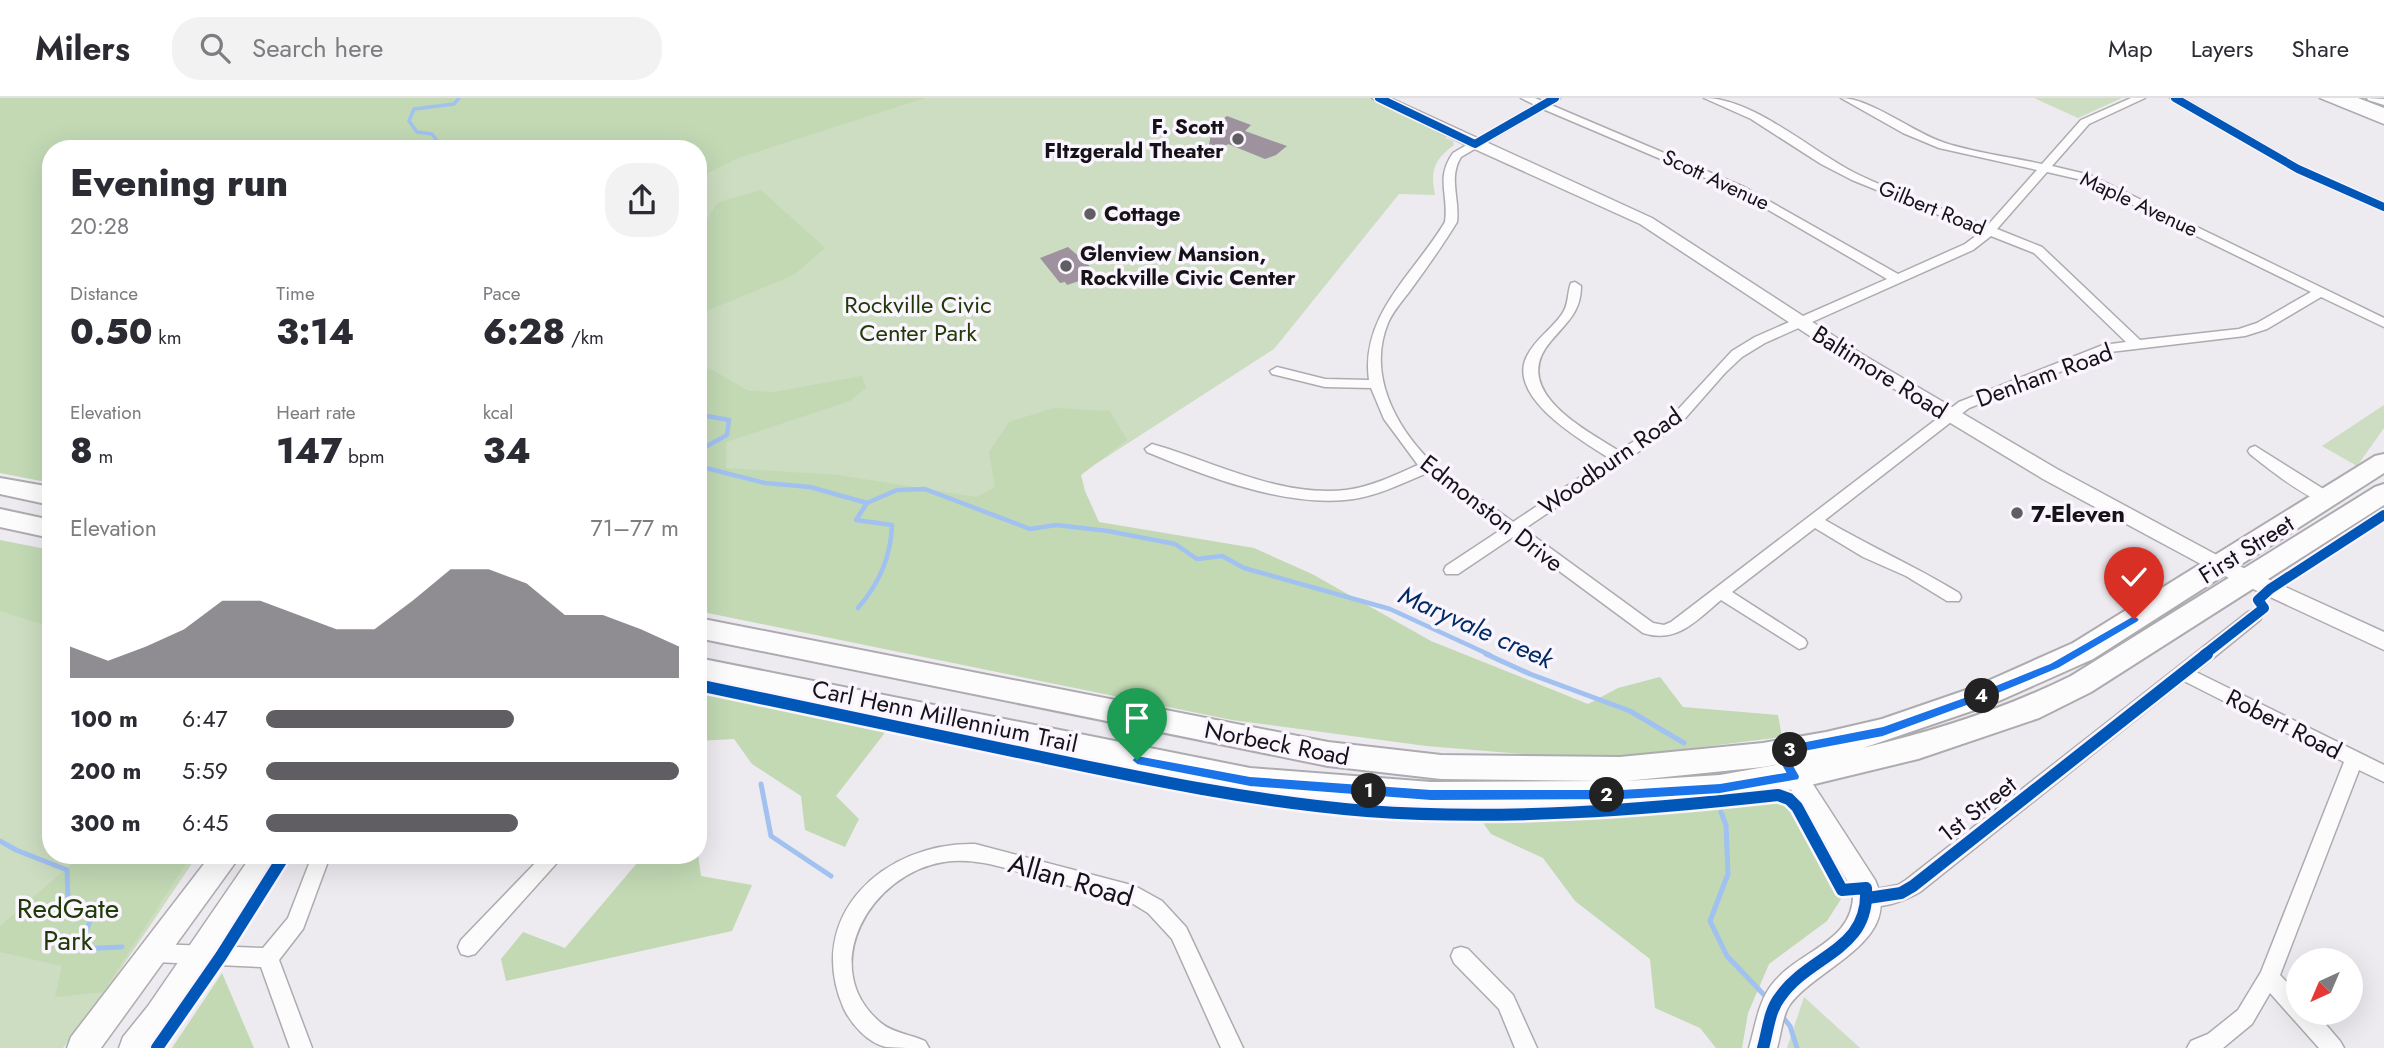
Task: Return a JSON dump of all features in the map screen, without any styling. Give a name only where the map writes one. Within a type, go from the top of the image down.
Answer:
[{"type":"main road","points":[[2342,98],[2384,114]]},
{"type":"main road","points":[[2360,98],[2384,105]]},
{"type":"main road","name":"First Street","points":[[1787,764],[1883,732],[2019,681],[2083,651],[2384,462]]},
{"type":"main road","points":[[0,486],[42,494]]},
{"type":"main road","name":"First Street","points":[[1787,764],[1918,747],[2029,710],[2081,684],[2384,493]]},
{"type":"main road","points":[[0,518],[42,526]]},
{"type":"main road","name":"Norbeck Road","points":[[707,630],[1269,743],[1377,761],[1441,767],[1620,769],[1787,764]]},
{"type":"main road","name":"Norbeck Road","points":[[707,671],[1197,772],[1289,785],[1431,795],[1595,795],[1720,788],[1787,764]]},
{"type":"main road","points":[[82,1048],[220,864]]},
{"type":"main road","points":[[134,1048],[261,864]]},
{"type":"street","name":"Baltimore Road","points":[[1380,98],[1646,221],[1800,322],[2050,474],[2219,565],[2384,642]]},
{"type":"street","name":"Scott Avenue","points":[[1526,98],[1740,189],[1897,279]]},
{"type":"street","name":"Edmonston Drive","points":[[1555,98],[1457,155],[1449,165],[1448,185],[1453,212],[1451,222],[1382,322],[1373,350],[1377,384],[1381,400],[1394,426],[1428,467],[1649,629],[1665,631]]},
{"type":"street","name":"Gilbert Road","points":[[1709,98],[1755,117],[1825,162],[1856,178],[2038,250],[2136,344]]},
{"type":"street","name":"Maple Avenue","points":[[1846,98],[1935,144],[2094,180],[2384,323]]},
{"type":"street","name":"Woodburn Road","points":[[1452,570],[1676,420],[1737,354],[1800,322],[1969,247],[1989,231],[2085,122],[2140,98]]},
{"type":"street","points":[[2175,98],[2298,169],[2384,207]]},
{"type":"street","points":[[2325,98],[2384,121]]},
{"type":"street","points":[[2372,98],[2384,105]]},
{"type":"street","points":[[1575,286],[1576,300],[1572,312],[1533,354],[1530,372],[1534,388],[1546,407],[1559,418],[1621,459]]},
{"type":"street","name":"Denham Road","points":[[1665,631],[1677,626],[1721,593],[1964,405],[2108,348],[2240,333],[2262,326],[2321,292]]},
{"type":"street","points":[[1277,371],[1325,383],[1377,384]]},
{"type":"street","points":[[1152,449],[1283,490],[1317,496],[1370,491],[1428,467]]},
{"type":"street","points":[[2255,451],[2285,474],[2328,499]]},
{"type":"street","points":[[1815,521],[1868,553],[1912,572],[1953,597]]},
{"type":"street","points":[[1721,593],[1799,643]]},
{"type":"street","name":"1st Street","points":[[1868,898],[1901,894],[1913,886],[2254,616]]},
{"type":"street","name":"Robert Road","points":[[2183,673],[2384,774]]},
{"type":"street","points":[[2198,1048],[2214,1041],[2245,1017],[2269,977],[2354,759]]},
{"type":"street","points":[[1763,1048],[1776,1006],[1795,980],[1850,939],[1864,921],[1868,898],[1866,888],[1787,764]]},
{"type":"street","name":"Allan Road","points":[[918,1048],[874,1032],[847,999],[840,964],[842,947],[854,915],[872,889],[905,865],[928,856],[951,852],[975,852],[1135,895],[1155,907],[1179,933],[1232,1048]]},
{"type":"street","points":[[268,958],[296,923],[318,864]]},
{"type":"street","points":[[468,947],[546,864]]},
{"type":"street","points":[[155,953],[268,958]]},
{"type":"street","points":[[1461,956],[1506,1002],[1526,1048]]},
{"type":"street","points":[[268,958],[301,1048]]},
{"type":"street","points":[[2269,977],[2286,996]]},
{"type":"street","points":[[2314,1026],[2333,1048]]},
{"type":"green space","name":"Rockville Civic Center Park","points":[[0,98],[1369,98],[1447,135],[1445,138],[1453,141],[1454,145],[1435,166],[1435,195],[1399,194],[1274,349],[995,529],[707,587],[707,140],[42,140],[42,203],[0,456]]},
{"type":"green space","points":[[0,98],[925,98],[741,157],[707,174],[707,140],[42,140],[42,481],[0,473]]},
{"type":"green space","points":[[2034,98],[2122,98],[2078,118]]},
{"type":"green space","points":[[761,190],[825,248],[794,275],[707,310],[707,219],[717,203]]},
{"type":"green space","points":[[707,367],[749,391],[774,392],[862,376],[866,388],[850,401],[726,442],[726,468],[838,475],[977,497],[995,487],[989,452],[1009,422],[1054,408],[1110,411],[1127,440],[1081,475],[1099,522],[1254,548],[1312,574],[1431,641],[1588,704],[1618,688],[1660,677],[1683,707],[1778,715],[1782,737],[1631,756],[1536,755],[1426,746],[1232,720],[707,613]]},
{"type":"green space","points":[[2384,405],[2384,428],[2357,466],[2322,446]]},
{"type":"green space","points":[[0,540],[42,548],[42,624],[0,611]]},
{"type":"green space","name":"RedGate Park","points":[[0,577],[42,579],[42,864],[192,864],[87,1019],[63,1048],[0,1048]]},
{"type":"green space","points":[[707,694],[887,730],[836,796],[859,819],[845,847],[805,830],[801,796],[752,764],[734,739],[707,740]]},
{"type":"green space","points":[[1775,801],[1794,810],[1841,899],[1827,921],[1769,964],[1748,1013],[1742,1048],[1716,1048],[1700,1028],[1655,1008],[1650,959],[1575,901],[1543,858],[1491,834],[1481,820],[1643,816]]},
{"type":"green space","points":[[72,864],[186,864],[103,992],[55,997],[62,966],[0,952],[0,926]]},
{"type":"green space","points":[[636,864],[699,864],[701,876],[752,885],[732,931],[506,981],[501,959],[523,932],[565,948]]},
{"type":"green space","points":[[222,973],[254,1048],[172,1048]]},
{"type":"green space","points":[[1804,997],[1860,1048],[1787,1048]]},
{"type":"building","name":"F. Scott FItzgerald Theater","points":[[1227,116],[1251,125],[1245,131],[1287,146],[1276,155],[1265,159],[1228,144],[1222,149],[1209,145],[1211,134]]},
{"type":"building","name":"Glenview Mansion, Rockville Civic Center","points":[[1068,247],[1090,266],[1084,268],[1095,281],[1082,285],[1079,281],[1067,285],[1065,282],[1060,283],[1040,258]]},
{"type":"waterway","points":[[436,140],[432,134],[417,132],[409,121],[414,109],[454,104],[459,98]]},
{"type":"waterway","points":[[707,416],[729,420],[727,435],[707,446]]},
{"type":"waterway","points":[[707,468],[765,483],[810,487],[867,503]]},
{"type":"waterway","points":[[867,503],[897,490],[925,489],[1030,529],[1056,525],[1108,531],[1175,544],[1197,559],[1222,556],[1244,568],[1390,609],[1490,655]]},
{"type":"waterway","points":[[858,608],[882,570],[891,537],[892,525],[856,520],[867,503]]},
{"type":"waterway","name":"Maryvale creek","points":[[1486,654],[1530,674],[1630,711],[1684,743]]},
{"type":"waterway","points":[[761,784],[771,836],[831,876]]},
{"type":"waterway","name":"Maryvale creek","points":[[1721,812],[1726,825],[1728,874],[1710,921],[1727,956],[1769,1000]]},
{"type":"waterway","points":[[0,841],[42,860]]},
{"type":"waterway","points":[[52,864],[67,870],[68,902],[92,915],[80,949],[122,947]]},
{"type":"waterway","name":"Maryvale creek","points":[[1781,1015],[1790,1026],[1797,1048]]},
{"type":"cycle path","points":[[1379,98],[1475,144],[1555,98]]},
{"type":"cycle path","points":[[2175,98],[2298,169],[2384,207]]},
{"type":"cycle path","points":[[1868,898],[1901,893],[1913,886],[2264,608],[2258,600],[2270,589],[2384,515]]},
{"type":"cycle path","name":"Carl Henn Millennium Trail","points":[[707,687],[1148,779],[1253,797],[1358,810],[1490,814],[1572,812],[1696,804],[1778,795],[1789,799],[1797,807],[1842,890],[1866,888],[1867,907],[1862,923],[1851,937],[1806,971],[1780,996],[1763,1048]]},
{"type":"cycle path","points":[[157,1048],[221,956],[279,864]]},
{"type":"place","name":"F. Scott FItzgerald Theater","points":[[1238,139]]},
{"type":"place","name":"Cottage","points":[[1090,214]]},
{"type":"place","name":"Glenview Mansion, Rockville Civic Center","points":[[1066,266]]},
{"type":"place","name":"7-Eleven","points":[[2017,513]]},
{"type":"route","points":[[1137,760],[1250,781],[1431,795],[1622,794],[1720,788],[1794,776],[1780,751],[1883,732],[2054,666],[2134,619]]}]
